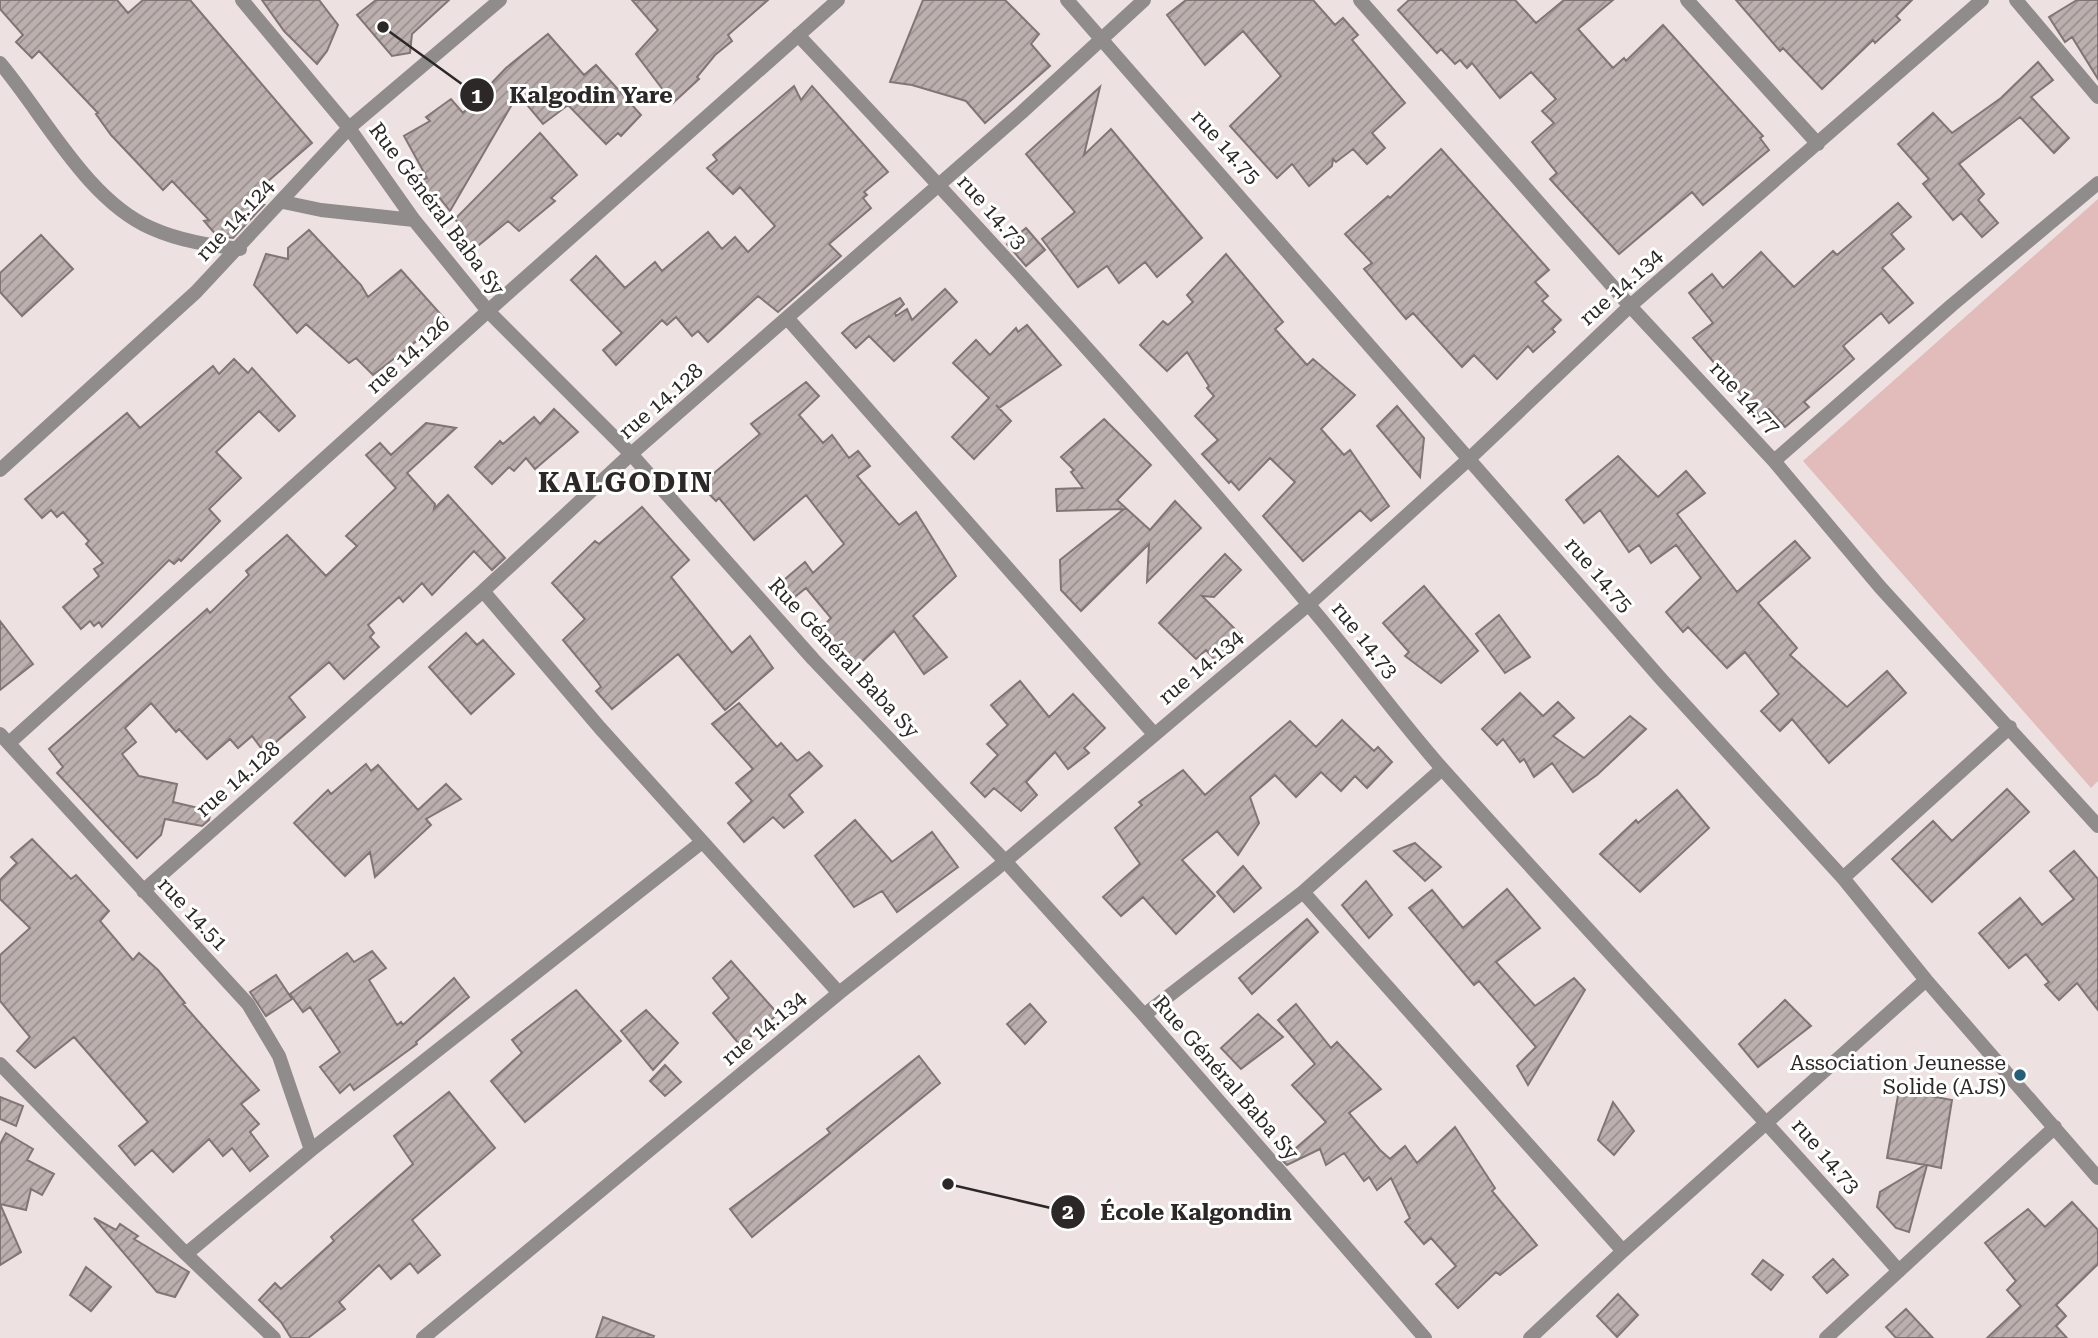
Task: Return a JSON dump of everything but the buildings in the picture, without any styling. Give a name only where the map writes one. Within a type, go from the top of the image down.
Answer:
[{"type":"street","name":"Rue Général Baba Sy","points":[[242,0],[349,128],[414,220],[488,311],[631,454],[813,659],[1005,861],[1144,1015],[1424,1338]]},
{"type":"street","name":"rue 14.124","points":[[0,470],[44,433],[240,248],[349,128],[500,0]]},
{"type":"street","name":"rue 14.126","points":[[5,738],[838,0]]},
{"type":"street","name":"rue 14.75","points":[[1067,0],[1662,680],[1843,878],[1926,980],[2098,1178]]},
{"type":"street","name":"rue 14.128","points":[[143,891],[483,592],[631,454],[940,185],[1100,37],[1144,0]]},
{"type":"street","name":"rue 14.77","points":[[1360,0],[1630,306],[1774,461],[1880,587],[2096,819]]},
{"type":"street","points":[[1687,0],[1818,144]]},
{"type":"street","name":"rue 14.134","points":[[423,1338],[839,993],[1005,861],[1309,604],[1470,458],[1630,306],[1982,0]]},
{"type":"street","points":[[2016,0],[2098,97]]},
{"type":"street","name":"rue 14.73","points":[[798,35],[940,185],[1309,604],[1442,769],[1769,1122],[1899,1271]]},
{"type":"street","points":[[0,63],[96,187],[124,211],[148,228],[175,237],[203,245],[240,248]]},
{"type":"street","points":[[1774,461],[1952,305],[2098,183]]},
{"type":"street","points":[[283,202],[321,210],[414,220]]},
{"type":"street","points":[[788,319],[1154,734]]},
{"type":"street","points":[[483,592],[702,842],[839,993]]},
{"type":"street","points":[[1843,878],[2010,727]]},
{"type":"street","name":"rue 14.51","points":[[5,738],[248,1004],[279,1056],[311,1150]]},
{"type":"street","points":[[1144,1015],[1303,891],[1442,769]]},
{"type":"street","points":[[186,1254],[311,1150],[702,842]]},
{"type":"street","points":[[1303,891],[1623,1251]]},
{"type":"street","points":[[1530,1338],[1623,1251],[1926,980]]},
{"type":"street","points":[[0,1064],[186,1254],[274,1338]]},
{"type":"street","points":[[1826,1338],[2055,1127]]},
{"type":"shaded area","points":[[2098,199],[2098,781],[2091,788],[1803,461]]},
{"type":"place","name":"Kalgodin Yare","points":[[383,27]]},
{"type":"place","name":"Association Jeunesse Solide (AJS)","points":[[2020,1075]]},
{"type":"place","name":"École Kalgondin","points":[[948,1184]]},
{"type":"district","name":"KALGODIN","points":[[626,482]]}]
